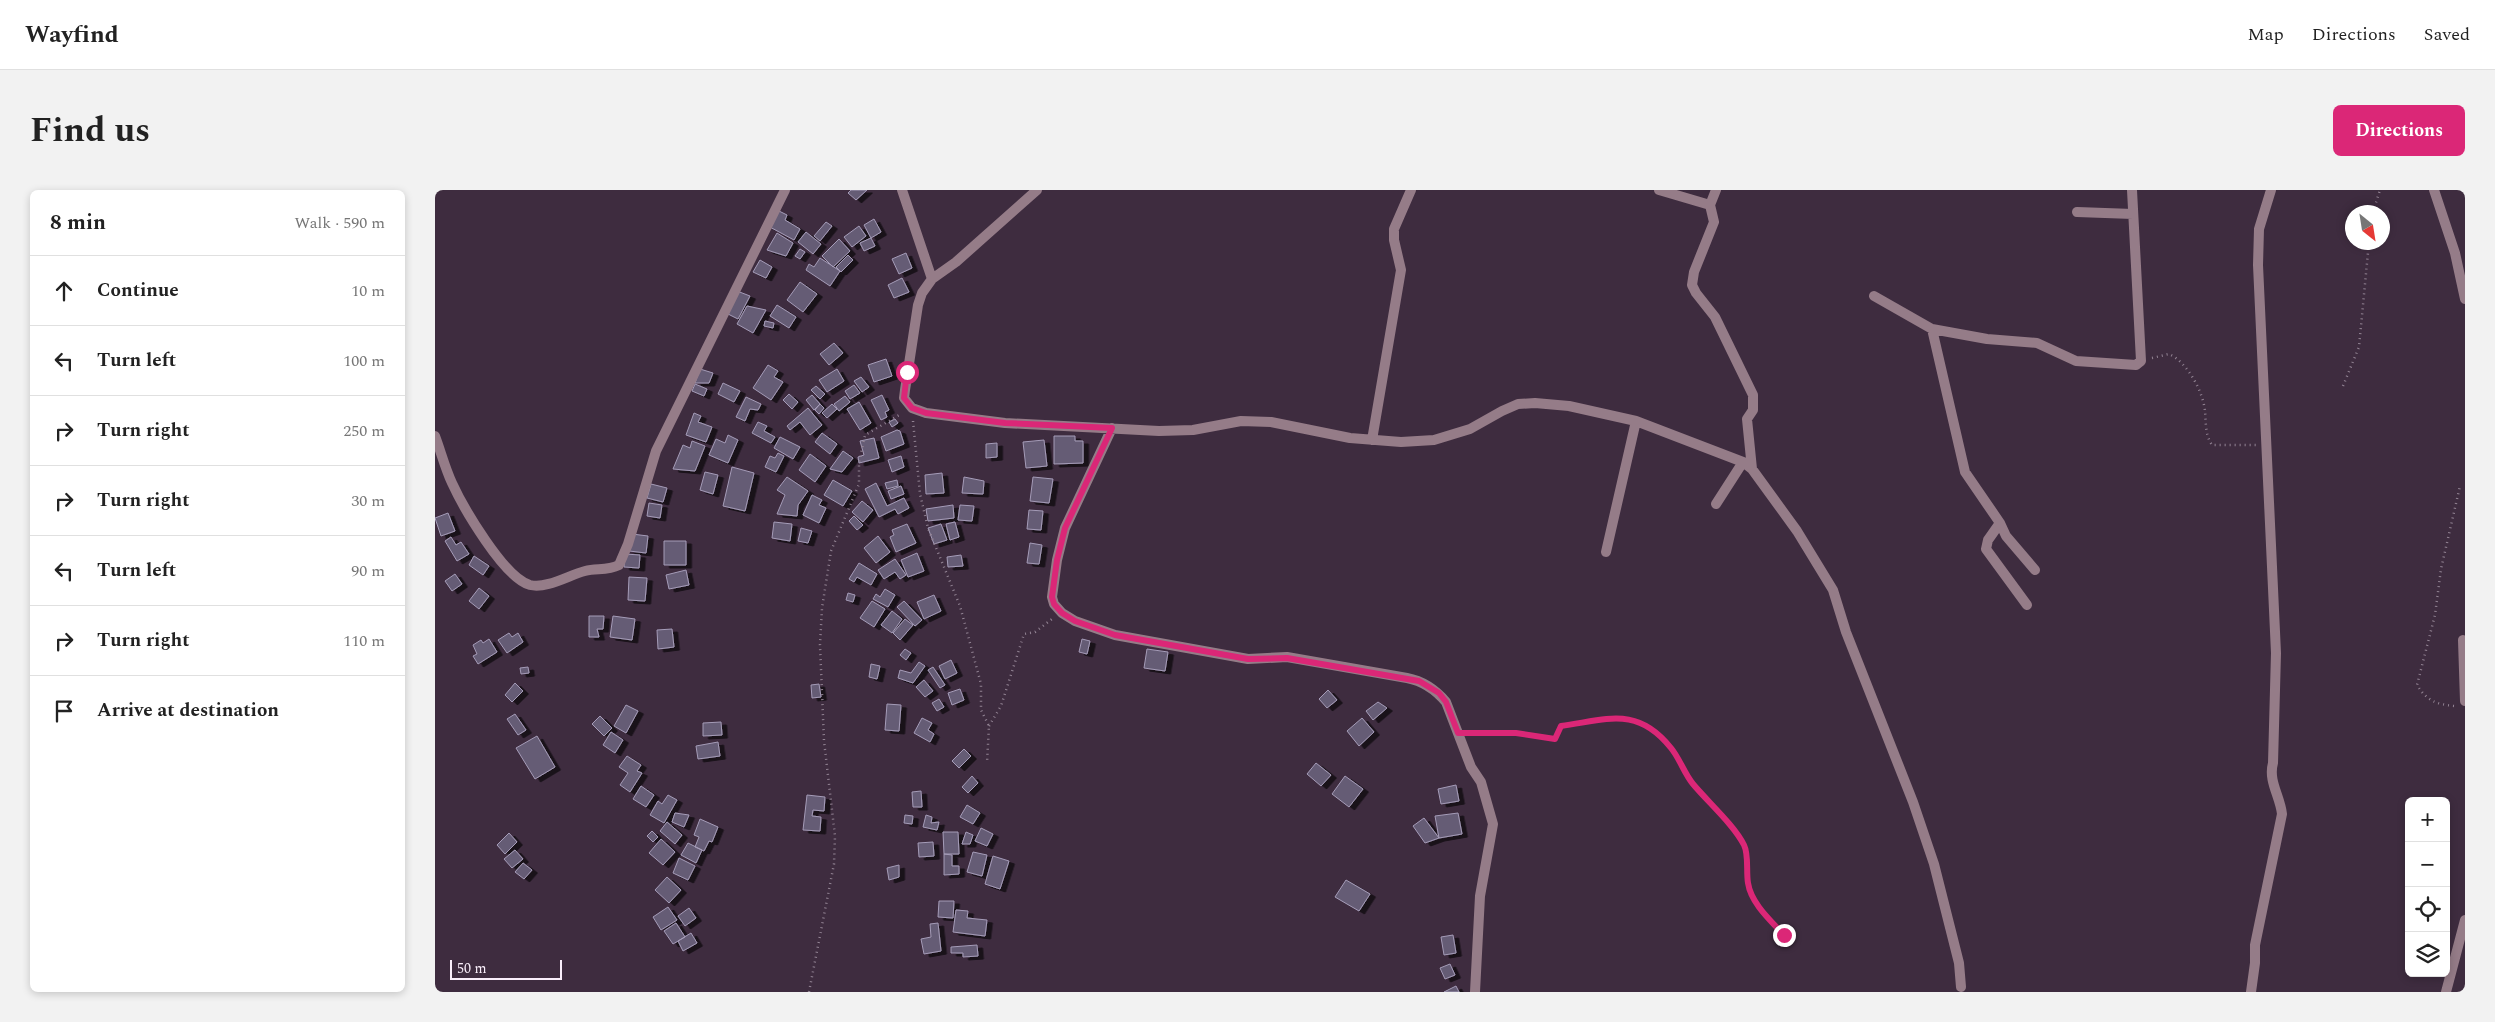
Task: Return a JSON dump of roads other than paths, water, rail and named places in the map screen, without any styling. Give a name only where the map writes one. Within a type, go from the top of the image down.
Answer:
[{"type":"street","points":[[435,436],[452,483],[482,537],[510,570],[524,582],[543,586],[587,570],[605,570],[619,566],[628,544],[656,451],[785,190]]},
{"type":"street","points":[[902,190],[931,279]]},
{"type":"street","points":[[1037,190],[956,262],[931,279],[922,293],[918,305],[904,398],[912,408],[926,413],[1005,423],[1112,428],[1193,430],[1241,422],[1271,422],[1350,438],[1401,442],[1434,440],[1470,430],[1519,404],[1535,403],[1569,406],[1636,421],[1743,462],[1753,469],[1797,531],[1833,590],[1846,632],[1913,802],[1935,864],[1959,963],[1961,987]]},
{"type":"street","points":[[1372,440],[1401,270],[1394,240],[1394,229],[1411,190]]},
{"type":"street","points":[[1659,190],[1710,205]]},
{"type":"street","points":[[1716,190],[1710,205],[1714,222],[1694,272],[1692,284],[1696,294],[1715,316],[1753,395],[1753,410],[1747,419],[1753,469]]},
{"type":"street","points":[[1874,296],[1932,329],[1987,339],[2037,344],[2076,361],[2127,366],[2136,365],[2141,361],[2132,190]]},
{"type":"street","points":[[2251,992],[2255,963],[2255,945],[2281,814],[2281,800],[2274,790],[2270,772],[2273,763],[2276,653],[2257,264],[2259,229],[2271,190]]},
{"type":"street","points":[[2434,190],[2455,252],[2465,299]]},
{"type":"street","points":[[2077,212],[2133,214]]},
{"type":"street","points":[[1932,329],[1965,472],[2000,523],[2006,536],[2035,570]]},
{"type":"street","points":[[1606,552],[1636,421]]},
{"type":"street","points":[[1112,428],[1065,528],[1057,560],[1052,597],[1054,604],[1062,613],[1075,621],[1115,635],[1248,659],[1287,658],[1419,681],[1439,693],[1446,702],[1471,768],[1481,782],[1493,824],[1480,896],[1475,992]]},
{"type":"street","points":[[1716,504],[1743,462]]},
{"type":"street","points":[[2000,523],[1988,540],[1987,549],[2027,605]]},
{"type":"street","points":[[2461,704],[2463,640]]},
{"type":"street","points":[[2446,992],[2465,920]]}]
